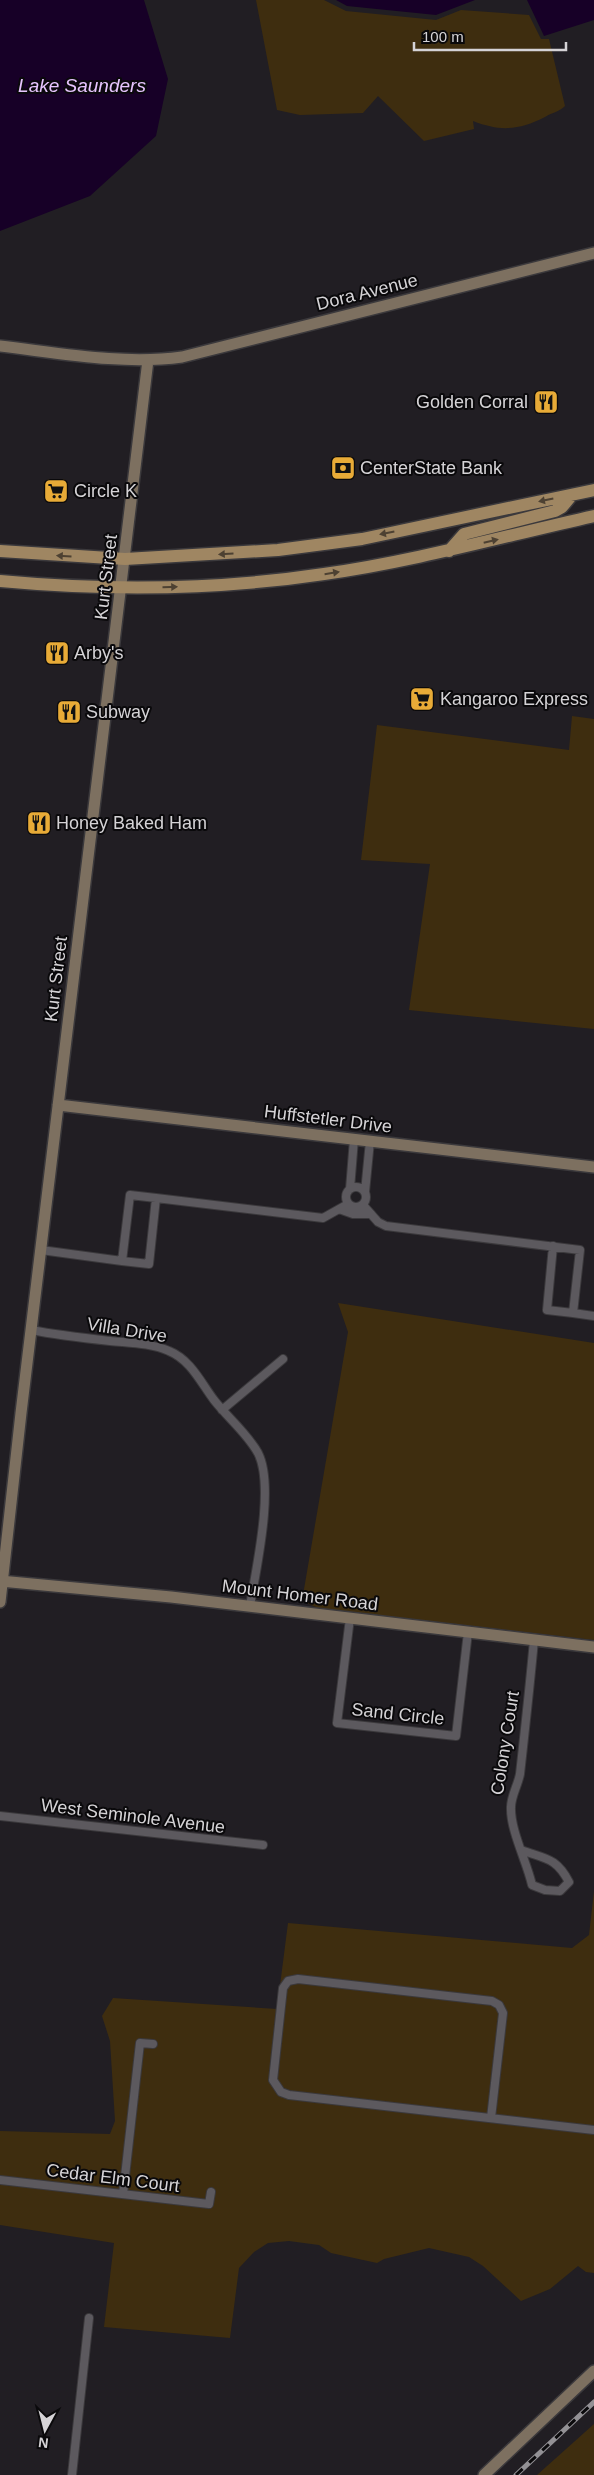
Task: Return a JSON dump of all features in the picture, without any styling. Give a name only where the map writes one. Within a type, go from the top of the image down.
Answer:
[{"type":"main road","points":[[0,551],[125,559],[243,553],[324,544],[594,490]]},
{"type":"main road","points":[[448,551],[464,534],[555,511],[562,507],[572,495]]},
{"type":"main road","points":[[0,581],[122,588],[204,586],[285,579],[363,568],[448,551],[594,516]]},
{"type":"street","name":"Dora Avenue","points":[[0,346],[125,360],[182,357],[594,253]]},
{"type":"street","name":"Kurt Street","points":[[0,1602],[148,360]]},
{"type":"street","name":"Huffstetler Drive","points":[[58,1105],[594,1167]]},
{"type":"street","points":[[354,1139],[350,1189],[345,1198],[353,1208],[363,1205],[366,1199],[364,1192],[370,1141]]},
{"type":"street","points":[[353,1154],[368,1156]]},
{"type":"street","points":[[350,1189],[356,1187],[364,1192]]},
{"type":"street","points":[[122,1260],[130,1195],[322,1218],[348,1204]]},
{"type":"street","points":[[41,1250],[149,1264],[156,1198]]},
{"type":"street","points":[[363,1205],[378,1222],[386,1226],[580,1250],[573,1313]]},
{"type":"street","points":[[339,1209],[353,1214],[371,1214]]},
{"type":"street","points":[[553,1246],[547,1310],[594,1316]]},
{"type":"street","name":"Villa Drive","points":[[31,1330],[147,1345],[168,1350],[187,1362],[222,1410],[256,1451],[264,1469],[265,1484],[262,1522],[250,1606]]},
{"type":"street","points":[[222,1410],[283,1359]]},
{"type":"street","name":"Mount Homer Road","points":[[1,1581],[250,1606],[594,1646]]},
{"type":"street","name":"Sand Circle","points":[[350,1618],[337,1722],[347,1724],[456,1736],[468,1632]]},
{"type":"street","name":"Colony Court","points":[[521,1850],[545,1856],[563,1870],[570,1882],[560,1891],[545,1890],[532,1885],[528,1864],[521,1850],[511,1807],[519,1778],[534,1640]]},
{"type":"street","name":"West Seminole Avenue","points":[[0,1816],[263,1845]]},
{"type":"street","points":[[491,2118],[503,2013],[499,2005],[492,2001],[298,1979],[288,1981],[283,1988],[273,2080],[280,2092],[289,2095],[594,2130]]},
{"type":"street","points":[[123,2194],[140,2043],[153,2044]]},
{"type":"street","name":"Cedar Elm Court","points":[[0,2180],[209,2204],[211,2192]]},
{"type":"street","points":[[72,2475],[89,2318]]},
{"type":"street","points":[[484,2475],[594,2371]]},
{"type":"shaded area","points":[[256,0],[324,0],[346,11],[436,20],[461,10],[529,15],[541,39],[549,39],[565,106],[527,125],[501,128],[473,121],[474,129],[424,141],[378,96],[363,113],[300,115],[277,110]]},
{"type":"shaded area","points":[[572,716],[594,719],[594,1029],[409,1010],[430,864],[361,860],[377,725],[569,750]]},
{"type":"shaded area","points":[[338,1303],[594,1343],[594,1640],[318,1608],[302,1601],[348,1332]]},
{"type":"shaded area","points":[[594,1891],[594,2273],[586,2272],[578,2266],[550,2289],[521,2301],[483,2266],[469,2257],[429,2248],[384,2259],[377,2263],[331,2253],[319,2245],[289,2241],[268,2243],[254,2252],[239,2268],[230,2338],[104,2327],[114,2243],[0,2225],[0,2131],[110,2134],[115,2121],[110,2041],[102,2016],[113,1998],[277,2009],[288,1923],[572,1948],[589,1935]]},
{"type":"shaded area","points":[[594,2424],[594,2475],[537,2475]]},
{"type":"water","name":"Lake Saunders","points":[[0,0],[144,0],[168,79],[156,136],[90,196],[0,231]]},
{"type":"water","points":[[336,0],[475,0],[436,15],[347,6]]},
{"type":"water","points":[[527,0],[594,0],[594,20],[544,36]]},
{"type":"railway","points":[[516,2475],[594,2402]]},
{"type":"place","name":"Golden Corral","points":[[546,402]]},
{"type":"place","name":"CenterState Bank","points":[[343,468]]},
{"type":"place","name":"Circle K","points":[[56,491]]},
{"type":"place","name":"Arby's","points":[[57,653]]},
{"type":"place","name":"Kangaroo Express","points":[[422,699]]},
{"type":"place","name":"Subway","points":[[69,712]]},
{"type":"place","name":"Honey Baked Ham","points":[[39,823]]}]
